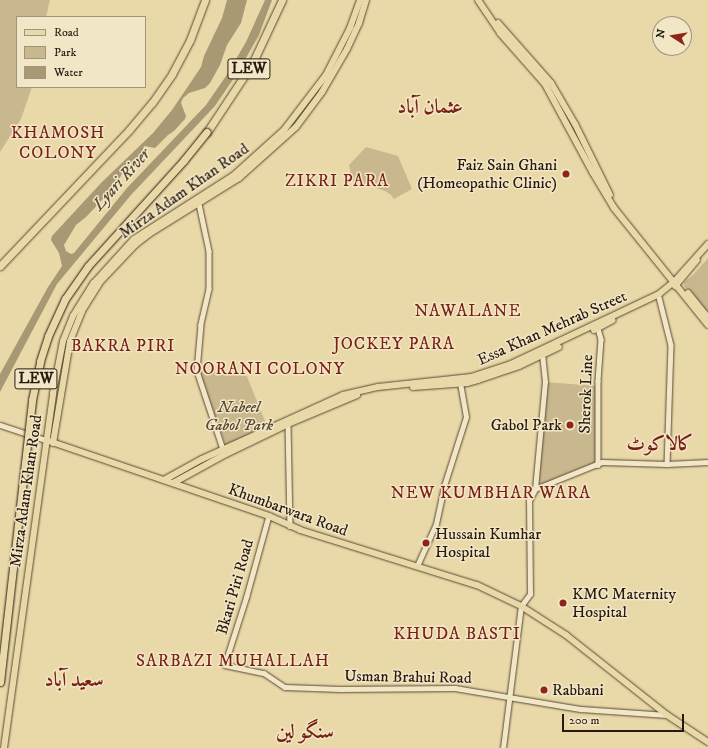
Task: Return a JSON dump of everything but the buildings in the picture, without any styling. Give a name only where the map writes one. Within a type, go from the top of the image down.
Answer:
[{"type":"highway","points":[[0,266],[129,130],[152,103],[172,74],[190,40],[205,0]]},
{"type":"highway","name":"LEW","points":[[0,682],[32,400],[40,361],[50,329],[65,300],[88,266],[184,160],[223,111],[259,52],[282,0]]},
{"type":"main road","name":"Mirza Adam Khan Road","points":[[4,748],[57,370],[63,341],[73,316],[94,283],[134,239],[233,176],[284,130],[326,75],[350,28],[360,0]]},
{"type":"main road","name":"Mirza Adam Khan Road","points":[[53,443],[67,354],[74,330],[90,298],[106,274],[135,245],[149,234],[240,178],[296,127],[322,92],[347,49],[359,23],[366,0]]},
{"type":"main road","points":[[478,0],[500,33],[545,84],[610,203],[676,282]]},
{"type":"main road","points":[[483,0],[500,26],[534,62],[550,83],[574,124],[613,200],[708,325]]},
{"type":"main road","points":[[676,282],[708,244]]},
{"type":"main road","points":[[676,282],[708,248]]},
{"type":"main road","name":"Essa Khan Mehrab Street","points":[[164,480],[348,393],[378,387],[460,381],[542,352],[658,297],[676,282]]},
{"type":"main road","name":"Essa Khan Mehrab Street","points":[[638,306],[676,282]]},
{"type":"main road","points":[[698,310],[708,318]]},
{"type":"main road","name":"Khumbarwara Road","points":[[46,440],[269,516],[290,526],[477,585],[521,606],[566,635],[667,715],[708,742]]},
{"type":"main road","points":[[173,483],[224,452]]},
{"type":"street","points":[[199,204],[209,251],[209,289],[201,325],[197,371],[224,452]]},
{"type":"street","points":[[658,297],[671,345],[667,464]]},
{"type":"street","name":"Sherok Line","points":[[597,326],[601,340],[598,382],[598,465]]},
{"type":"street","points":[[503,748],[521,606],[530,594],[529,501],[535,489],[545,382],[542,352]]},
{"type":"street","points":[[417,566],[436,524],[444,486],[466,417],[460,381]]},
{"type":"street","points":[[288,421],[290,526]]},
{"type":"street","points":[[0,425],[46,440]]},
{"type":"street","points":[[535,489],[598,465],[602,462],[667,464],[708,462]]},
{"type":"street","name":"Bkari Piri Road","points":[[225,665],[247,596],[269,516]]},
{"type":"street","name":"Usman Brahui Road","points":[[225,665],[264,673],[285,687],[340,689],[455,688],[581,709],[667,715]]},
{"type":"green space","points":[[0,0],[50,0],[46,16],[16,16],[16,88],[32,88],[21,119],[0,152]]},
{"type":"green space","points":[[366,147],[398,156],[412,189],[394,199],[385,191],[352,180],[349,165]]},
{"type":"green space","points":[[708,258],[708,314],[684,286],[684,282],[693,275]]},
{"type":"green space","name":"Nabeel Gabol Park","points":[[197,371],[246,374],[269,431],[228,451]]},
{"type":"green space","name":"Gabol Park","points":[[545,382],[598,386],[598,465],[535,489]]},
{"type":"water","points":[[227,0],[247,0],[241,23],[227,45],[220,65],[210,83],[205,88],[189,93],[183,98],[181,103],[186,116],[185,119],[155,148],[144,146],[141,156],[123,171],[117,184],[86,217],[76,225],[64,245],[66,251],[71,254],[74,253],[127,188],[206,105],[226,76],[246,42],[265,0],[272,0],[259,35],[238,72],[215,106],[131,195],[57,284],[0,392],[0,374],[48,287],[62,266],[59,253],[51,240],[52,236],[101,183],[153,133],[172,110],[201,67],[204,56],[222,18]]},
{"type":"place","name":"Faiz Sain Ghani (Homeopathic Clinic)","points":[[566,174]]},
{"type":"place","name":"Gabol Park","points":[[570,425]]},
{"type":"place","name":"Hussain Kumhar Hospital","points":[[426,543]]},
{"type":"place","name":"KMC Maternity Hospital","points":[[563,603]]},
{"type":"place","name":"Rabbani","points":[[544,690]]},
{"type":"district","name":"عثمان آباد","points":[[430,107]]},
{"type":"district","name":"KHAMOSH COLONY","points":[[58,144]]},
{"type":"district","name":"ZIKRI PARA","points":[[337,182]]},
{"type":"district","name":"NAWALANE","points":[[468,312]]},
{"type":"district","name":"JOCKEY PARA","points":[[394,345]]},
{"type":"district","name":"BAKRA PIRI","points":[[123,347]]},
{"type":"district","name":"NOORANI COLONY","points":[[260,370]]},
{"type":"district","name":"کالاکوٹ","points":[[660,444]]},
{"type":"district","name":"NEW KUMBHAR WARA","points":[[491,494]]},
{"type":"district","name":"KHUDA BASTI","points":[[457,635]]},
{"type":"district","name":"SARBAZI MUHALLAH","points":[[233,662]]},
{"type":"district","name":"سعید آباد","points":[[74,680]]},
{"type":"district","name":"سنگو لین","points":[[305,732]]},
{"type":"water label","name":"Lyari River","points":[[122,180]]}]
